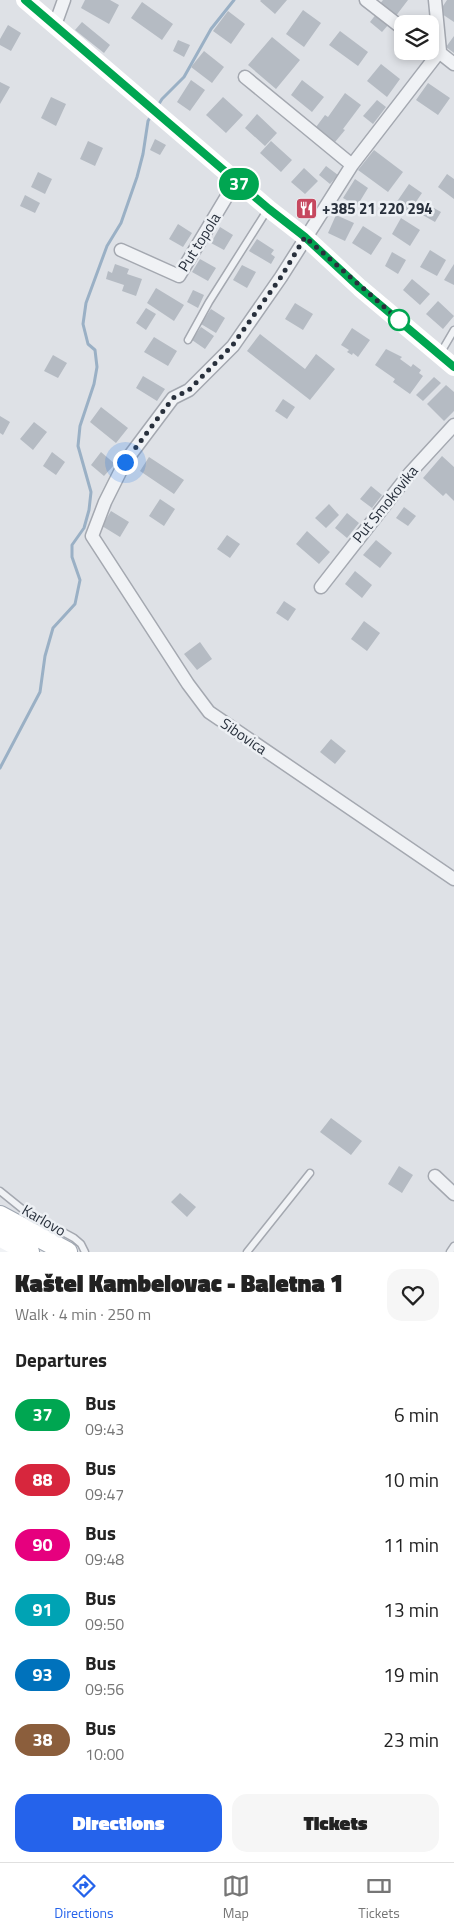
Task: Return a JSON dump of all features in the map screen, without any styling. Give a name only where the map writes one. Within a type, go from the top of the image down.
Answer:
[{"type":"main road","points":[[25,0],[269,209],[305,237],[454,367]]},
{"type":"main road","points":[[0,1216],[68,1251]]},
{"type":"main road","points":[[0,1236],[29,1252]]},
{"type":"street","points":[[55,26],[64,0]]},
{"type":"street","points":[[366,0],[394,22]]},
{"type":"street","points":[[436,0],[436,15]]},
{"type":"street","points":[[439,51],[454,64]]},
{"type":"street","points":[[305,237],[352,165],[426,60]]},
{"type":"street","points":[[245,77],[352,165]]},
{"type":"street","name":"Put topola","points":[[121,250],[179,276],[236,181]]},
{"type":"street","name":"Sibovica","points":[[305,237],[281,277],[232,346],[189,390],[173,398],[125,462],[105,502],[92,536],[188,684],[209,712],[454,879]]},
{"type":"street","name":"Put Smokovika","points":[[321,586],[410,473],[454,424]]},
{"type":"street","points":[[435,1176],[454,1194]]},
{"type":"lane","points":[[188,340],[209,302],[269,209]]},
{"type":"lane","points":[[439,355],[454,330]]},
{"type":"lane","points":[[247,1252],[310,1173]]},
{"type":"lane","name":"Karlovo","points":[[0,1191],[26,1212],[74,1238],[81,1244],[85,1252]]},
{"type":"lane","points":[[450,1252],[454,1246]]},
{"type":"lane","points":[[0,1249],[6,1252]]},
{"type":"building","points":[[85,0],[110,0],[119,5],[109,24],[81,8]]},
{"type":"building","points":[[261,0],[287,0],[275,14]]},
{"type":"building","points":[[383,0],[408,0],[394,16],[379,5]]},
{"type":"building","points":[[447,0],[454,0],[454,22],[439,12]]},
{"type":"building","points":[[142,2],[173,24],[162,40],[131,18]]},
{"type":"building","points":[[303,10],[321,23],[304,47],[286,34]]},
{"type":"building","points":[[228,11],[245,24],[231,44],[213,31]]},
{"type":"building","points":[[377,13],[389,24],[382,32],[370,22]]},
{"type":"building","points":[[82,22],[110,45],[104,53],[75,30]]},
{"type":"building","points":[[8,25],[21,33],[11,51],[0,45],[0,39]]},
{"type":"building","points":[[340,31],[368,52],[358,66],[329,45]]},
{"type":"building","points":[[454,36],[454,53],[446,47]]},
{"type":"building","points":[[272,37],[300,60],[276,89],[248,65]]},
{"type":"building","points":[[178,40],[190,45],[184,57],[173,51]]},
{"type":"building","points":[[204,51],[224,67],[212,83],[191,67]]},
{"type":"building","points":[[381,64],[400,79],[387,97],[367,81]]},
{"type":"building","points":[[191,80],[205,90],[190,111],[177,102]]},
{"type":"building","points":[[302,80],[324,97],[312,112],[291,95]]},
{"type":"building","points":[[0,82],[10,87],[0,104]]},
{"type":"building","points":[[428,83],[450,98],[438,115],[416,100]]},
{"type":"building","points":[[345,93],[361,105],[335,142],[316,127],[325,115],[328,117]]},
{"type":"building","points":[[51,97],[66,104],[56,126],[41,118]]},
{"type":"building","points":[[223,97],[243,115],[226,133],[206,115]]},
{"type":"building","points":[[377,100],[386,107],[373,124],[363,116]]},
{"type":"building","points":[[257,114],[277,133],[265,146],[245,128]]},
{"type":"building","points":[[155,139],[166,145],[160,155],[150,150]]},
{"type":"building","points":[[88,141],[103,148],[95,166],[80,159]]},
{"type":"building","points":[[271,141],[292,160],[281,172],[260,153]]},
{"type":"building","points":[[374,150],[403,172],[388,192],[358,170]]},
{"type":"building","points":[[326,166],[338,175],[330,184],[319,175]]},
{"type":"building","points":[[304,168],[318,181],[305,194],[291,182]]},
{"type":"building","points":[[38,172],[52,179],[45,194],[31,187]]},
{"type":"building","points":[[447,174],[454,179],[454,199],[438,187]]},
{"type":"building","points":[[355,179],[368,188],[357,206],[343,198]]},
{"type":"building","points":[[409,184],[422,193],[409,212],[396,203]]},
{"type":"building","points":[[25,195],[40,203],[35,213],[20,206]]},
{"type":"building","points":[[425,203],[441,212],[435,222],[419,213]]},
{"type":"building","points":[[336,215],[354,223],[345,241],[328,233]]},
{"type":"building","points":[[401,218],[420,230],[410,246],[392,234]]},
{"type":"building","points":[[178,224],[192,233],[183,247],[169,239]]},
{"type":"building","points":[[363,226],[382,238],[371,255],[352,243]]},
{"type":"building","points":[[220,227],[233,235],[224,250],[211,243]]},
{"type":"building","points":[[257,239],[274,250],[271,254],[275,257],[271,264],[249,251]]},
{"type":"building","points":[[430,250],[446,260],[437,276],[420,267]]},
{"type":"building","points":[[392,252],[406,260],[398,274],[385,266]]},
{"type":"building","points":[[200,259],[216,268],[208,281],[192,272]]},
{"type":"building","points":[[115,264],[129,269],[127,274],[142,279],[136,296],[122,291],[124,285],[106,279],[108,271],[112,273]]},
{"type":"building","points":[[454,264],[454,285],[444,280]]},
{"type":"building","points":[[242,265],[256,272],[247,288],[233,280]]},
{"type":"building","points":[[412,279],[430,294],[420,305],[403,290]]},
{"type":"building","points":[[156,288],[184,305],[174,321],[147,303]]},
{"type":"building","points":[[193,290],[204,295],[198,308],[187,302]]},
{"type":"building","points":[[438,301],[454,316],[443,329],[426,314]]},
{"type":"building","points":[[295,303],[313,314],[303,330],[285,319]]},
{"type":"building","points":[[146,308],[156,314],[146,330],[136,323]]},
{"type":"building","points":[[211,309],[225,318],[216,333],[201,324]]},
{"type":"building","points":[[201,327],[214,336],[205,349],[192,340]]},
{"type":"building","points":[[352,328],[370,340],[358,357],[353,353],[352,355],[347,352],[349,350],[341,345]]},
{"type":"building","points":[[260,334],[305,369],[316,354],[335,369],[310,400],[247,351]]},
{"type":"building","points":[[154,337],[177,351],[168,366],[144,352]]},
{"type":"building","points":[[386,349],[402,357],[400,359],[411,367],[413,364],[421,370],[419,373],[423,376],[410,394],[393,382],[395,379],[375,365]]},
{"type":"building","points":[[53,355],[67,363],[58,378],[44,371]]},
{"type":"building","points":[[143,376],[165,389],[157,401],[136,388]]},
{"type":"building","points":[[434,377],[441,383],[423,401],[416,395]]},
{"type":"building","points":[[446,385],[454,392],[454,411],[444,421],[427,404]]},
{"type":"building","points":[[283,399],[295,407],[287,419],[275,411]]},
{"type":"building","points":[[101,407],[128,428],[116,443],[90,422]]},
{"type":"building","points":[[0,416],[10,422],[3,435],[0,433]]},
{"type":"building","points":[[34,422],[47,432],[33,450],[20,439]]},
{"type":"building","points":[[52,452],[65,462],[56,475],[43,466]]},
{"type":"building","points":[[101,452],[115,464],[104,476],[91,465]]},
{"type":"building","points":[[442,456],[454,467],[454,501],[446,493],[443,496],[423,478]]},
{"type":"building","points":[[149,457],[184,480],[174,494],[140,471]]},
{"type":"building","points":[[371,486],[382,495],[372,508],[360,499]]},
{"type":"building","points":[[160,499],[175,509],[164,526],[149,516]]},
{"type":"building","points":[[329,504],[339,515],[326,528],[315,518]]},
{"type":"building","points":[[404,507],[416,516],[408,526],[396,518]]},
{"type":"building","points":[[111,511],[129,522],[120,537],[102,526]]},
{"type":"building","points":[[347,513],[359,523],[347,538],[335,528]]},
{"type":"building","points":[[307,531],[330,552],[319,564],[296,544]]},
{"type":"building","points":[[227,535],[240,544],[230,558],[217,549]]},
{"type":"building","points":[[376,540],[392,553],[380,568],[363,555]]},
{"type":"building","points":[[355,571],[372,585],[362,598],[345,584]]},
{"type":"building","points":[[284,601],[296,609],[288,621],[276,613]]},
{"type":"building","points":[[364,621],[380,633],[367,651],[351,639]]},
{"type":"building","points":[[200,642],[212,659],[197,670],[184,654]]},
{"type":"building","points":[[331,739],[346,751],[335,764],[320,752]]},
{"type":"building","points":[[331,1118],[362,1141],[351,1155],[320,1132]]},
{"type":"building","points":[[399,1166],[413,1175],[402,1193],[388,1184]]},
{"type":"building","points":[[180,1193],[196,1207],[187,1217],[171,1202]]},
{"type":"waterway","points":[[157,107],[162,99],[184,77],[211,29],[234,0]]},
{"type":"waterway","points":[[0,768],[40,692],[45,656],[53,628],[75,604],[80,580],[72,557],[72,545],[84,528],[91,492],[78,446],[80,426],[94,384],[97,367],[95,350],[88,344],[83,324],[86,303],[107,246],[121,223],[137,177],[148,121],[151,116]]},
{"type":"bus line","name":"37","points":[[25,0],[269,209],[305,237],[360,288],[454,367]]},
{"type":"place","name":"+385 21 220 294","points":[[306,208]]},
{"type":"route","points":[[125,462],[173,398],[189,390],[232,346],[281,277],[305,237],[360,288],[399,320]]}]
